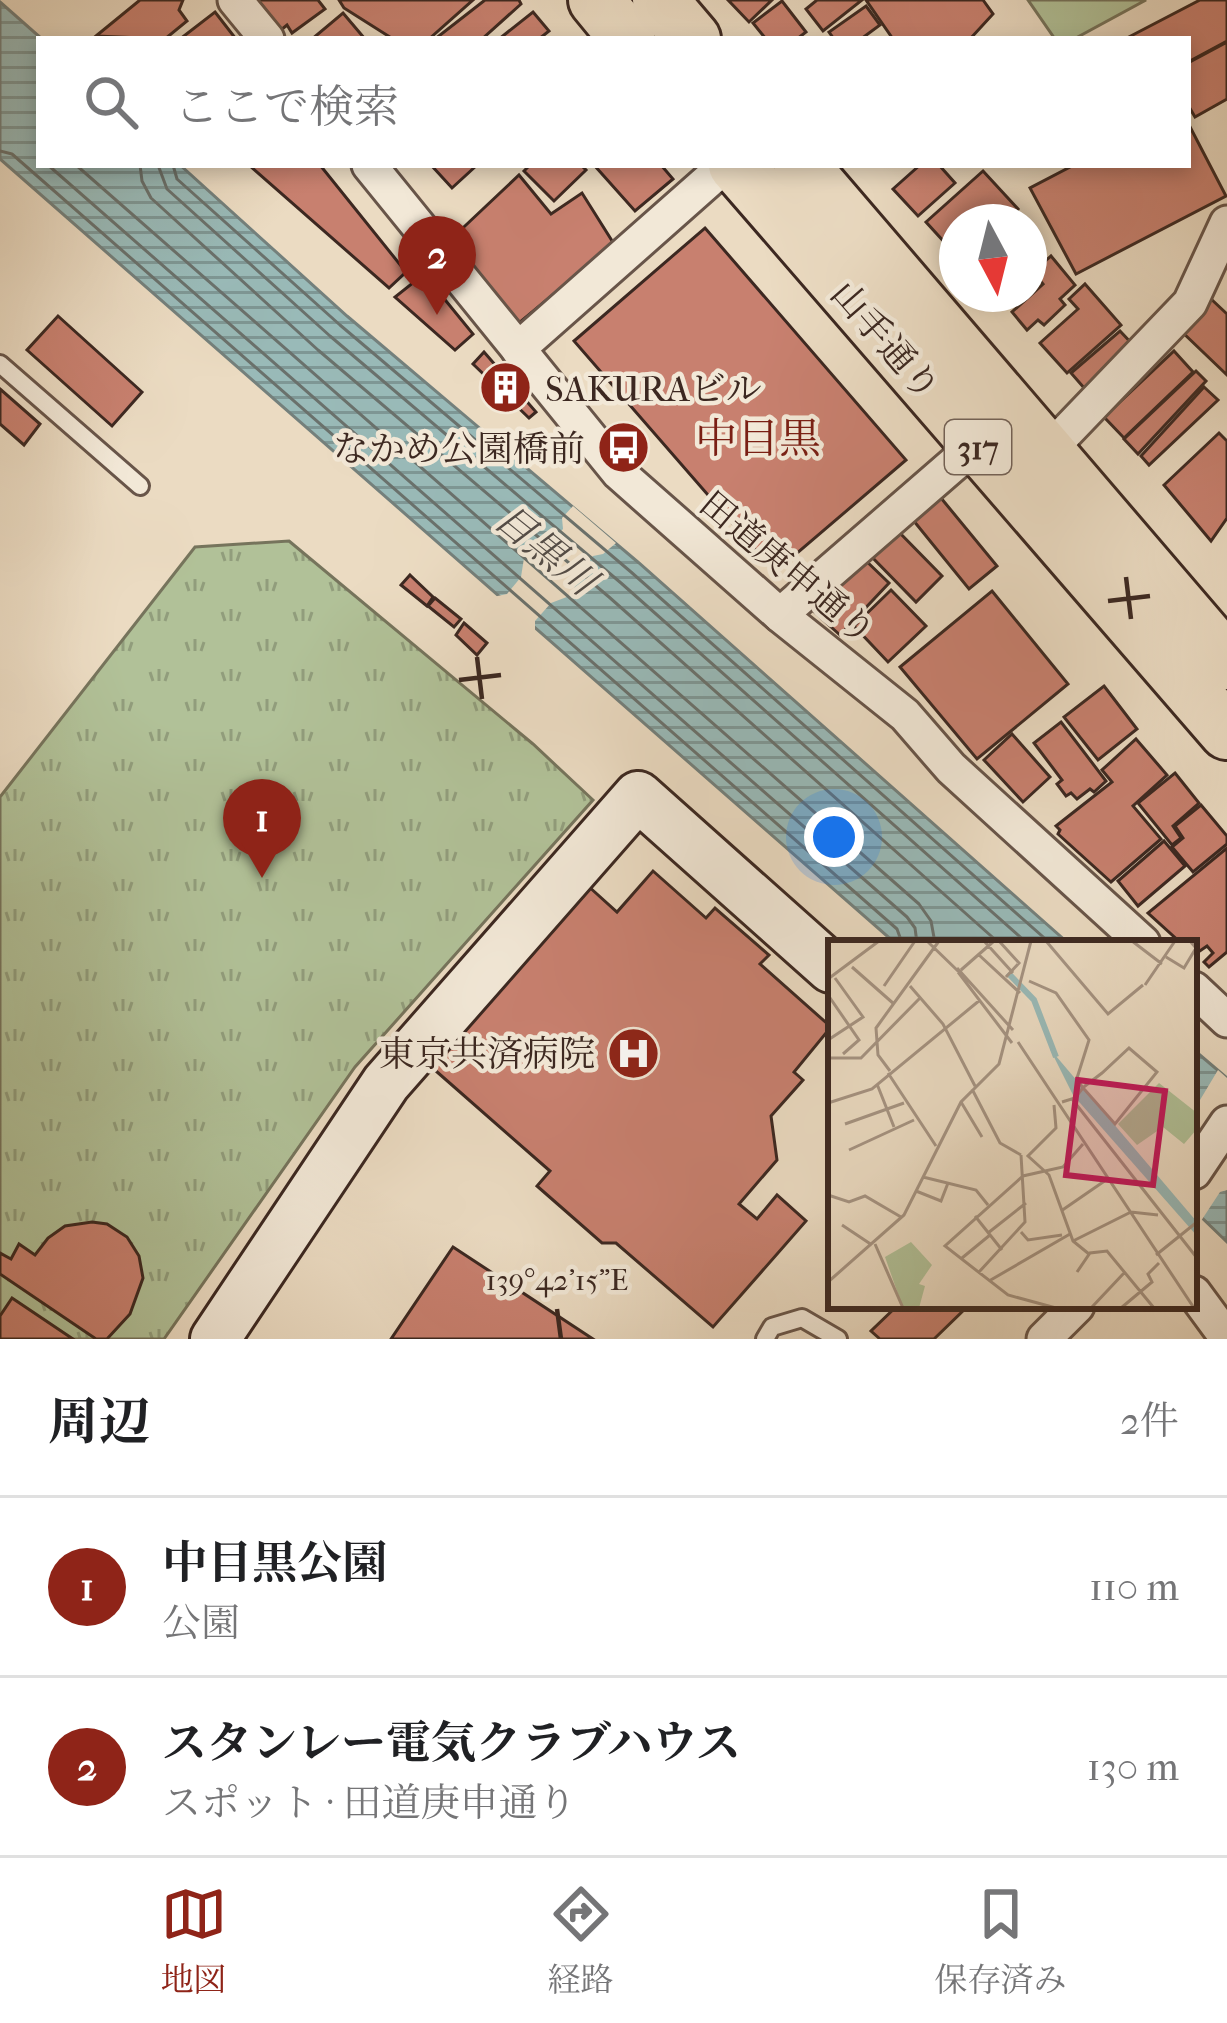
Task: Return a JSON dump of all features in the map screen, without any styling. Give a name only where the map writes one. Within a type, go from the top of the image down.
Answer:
[{"type":"main road","points":[[596,0],[626,36]]},
{"type":"main road","points":[[661,0],[691,36]]},
{"type":"main road","name":"山手通り","points":[[739,168],[1012,437],[1227,662]]},
{"type":"main road","name":"山手通り","points":[[803,168],[1012,437],[1225,730]]},
{"type":"street","points":[[235,0],[265,36]]},
{"type":"street","name":"田道庚申通り","points":[[371,168],[619,473],[780,615],[905,715],[951,768],[1140,940]]},
{"type":"street","points":[[518,349],[723,168]]},
{"type":"street","points":[[780,615],[1190,303],[1227,223]]},
{"type":"street","points":[[215,1339],[386,1083],[638,796],[828,965]]},
{"type":"street","points":[[1197,992],[1227,1020]]},
{"type":"street","points":[[1197,1168],[1227,1123]]},
{"type":"street","points":[[1197,1297],[1227,1338]]},
{"type":"street","points":[[1043,1339],[1074,1309]]},
{"type":"lane","points":[[0,364],[140,486]]},
{"type":"lane","points":[[765,1339],[772,1327],[802,1318],[838,1339]]},
{"type":"green space","points":[[1028,0],[1146,0],[1080,36],[1053,36]]},
{"type":"green space","points":[[289,541],[533,744],[593,800],[355,1067],[164,1339],[0,1339],[0,797],[195,547]]},
{"type":"water","name":"目黒川","points":[[0,2],[39,36],[36,168],[183,168],[1065,940],[892,940],[0,159]]},
{"type":"water","points":[[1197,1053],[1227,1078],[1227,1242],[1197,1213]]},
{"type":"pier","points":[[573,506],[616,543],[593,556],[579,573],[572,595],[551,603],[535,621],[535,634],[493,597],[507,594],[521,577],[524,558],[534,548],[548,545],[563,529],[562,518]]},
{"type":"pier","points":[[1218,1070],[1227,1078],[1227,1190],[1220,1192],[1199,1224],[1197,1222],[1197,1105]]},
{"type":"building","points":[[140,0],[183,0],[179,10],[187,21],[169,36],[96,36]]},
{"type":"building","points":[[258,0],[318,0],[325,9],[292,33],[287,25],[281,30]]},
{"type":"building","points":[[339,0],[473,0],[432,36],[388,36]]},
{"type":"building","points":[[485,0],[519,0],[521,4],[485,36],[439,36]]},
{"type":"building","points":[[728,0],[772,0],[749,22]]},
{"type":"building","points":[[817,0],[862,0],[823,31],[806,9]]},
{"type":"building","points":[[866,0],[983,0],[993,14],[973,36],[891,36]]},
{"type":"building","points":[[1200,0],[1227,0],[1227,41],[1191,60],[1191,36],[1131,36]]},
{"type":"building","points":[[782,1],[806,32],[764,36],[753,23]]},
{"type":"building","points":[[866,6],[880,25],[865,36],[832,36],[829,32]]},
{"type":"building","points":[[215,12],[234,36],[184,36]]},
{"type":"building","points":[[533,12],[549,31],[543,36],[503,36]]},
{"type":"building","points":[[343,13],[362,36],[316,36]]},
{"type":"building","points":[[1227,42],[1227,99],[1195,117],[1191,110],[1191,61]]},
{"type":"building","points":[[1191,129],[1226,196],[1076,274],[1047,220],[1047,204],[1039,204],[1030,188],[1068,168],[1191,168]]},
{"type":"building","points":[[252,168],[322,168],[406,272],[389,288]]},
{"type":"building","points":[[434,168],[474,168],[452,188]]},
{"type":"building","points":[[527,168],[586,170],[554,201],[524,171]]},
{"type":"building","points":[[597,168],[664,168],[673,179],[635,211]]},
{"type":"building","points":[[917,168],[942,168],[955,183],[918,216],[893,189]]},
{"type":"building","points":[[983,171],[1013,204],[946,204]]},
{"type":"building","points":[[519,175],[551,214],[582,193],[614,244],[519,323],[449,241]]},
{"type":"building","points":[[939,210],[939,236],[926,222]]},
{"type":"building","points":[[705,228],[906,460],[775,572],[574,341]]},
{"type":"building","points":[[1051,256],[1075,285],[1060,299],[1065,305],[1044,325],[1038,320],[1027,330],[1012,312],[1047,312],[1047,260]]},
{"type":"building","points":[[424,274],[473,334],[455,350],[395,297]]},
{"type":"building","points":[[1085,284],[1121,325],[1067,373],[1040,343],[1078,309],[1069,299]]},
{"type":"building","points":[[1210,298],[1227,314],[1227,375],[1180,330]]},
{"type":"building","points":[[58,316],[142,392],[112,426],[27,350]]},
{"type":"building","points":[[1120,331],[1137,349],[1092,397],[1071,373]]},
{"type":"building","points":[[1174,351],[1193,372],[1124,438],[1104,417]]},
{"type":"building","name":"SAKURAビル","points":[[484,352],[536,412],[529,418],[473,364]]},
{"type":"building","points":[[1196,371],[1206,381],[1138,454],[1124,439]]},
{"type":"building","points":[[1204,387],[1218,400],[1149,465],[1141,456]]},
{"type":"building","points":[[0,389],[40,424],[24,445],[0,424]]},
{"type":"building","points":[[1219,433],[1227,441],[1227,518],[1211,541],[1164,485]]},
{"type":"building","points":[[941,498],[997,566],[969,589],[913,520]]},
{"type":"building","points":[[894,527],[942,576],[916,602],[868,553]]},
{"type":"building","points":[[861,556],[889,583],[840,635],[811,609]]},
{"type":"building","points":[[410,575],[433,597],[427,606],[401,585]]},
{"type":"building","points":[[891,590],[926,626],[888,662],[854,626]]},
{"type":"building","points":[[992,591],[1068,684],[977,759],[900,667]]},
{"type":"building","points":[[435,598],[461,619],[454,627],[428,606]]},
{"type":"building","points":[[464,623],[487,643],[477,655],[456,635]]},
{"type":"building","points":[[1104,686],[1137,729],[1098,760],[1064,717]]},
{"type":"building","points":[[1061,722],[1106,781],[1077,799],[1071,793],[1066,796],[1057,784],[1062,780],[1034,743]]},
{"type":"building","points":[[1012,734],[1050,777],[1023,802],[984,760]]},
{"type":"building","points":[[1136,739],[1167,775],[1133,806],[1161,839],[1111,882],[1058,834],[1056,826],[1112,782],[1102,770]]},
{"type":"building","points":[[1175,773],[1199,803],[1173,826],[1181,838],[1172,845],[1138,803]]},
{"type":"building","points":[[1201,805],[1227,836],[1227,844],[1193,872],[1172,847],[1183,838],[1175,826]]},
{"type":"building","points":[[1164,841],[1185,866],[1138,906],[1118,881]]},
{"type":"building","points":[[1227,848],[1227,952],[1209,967],[1204,962],[1213,953],[1207,946],[1197,953],[1197,940],[1178,940],[1148,913]]},
{"type":"building","points":[[653,871],[706,918],[715,908],[769,955],[760,964],[828,1024],[828,1031],[794,1072],[803,1080],[771,1116],[777,1160],[739,1204],[757,1219],[777,1195],[806,1221],[713,1327],[616,1243],[602,1243],[537,1186],[550,1171],[428,1064],[587,885],[617,912]]},
{"type":"building","points":[[107,1224],[127,1237],[139,1256],[143,1278],[130,1314],[107,1339],[96,1339],[0,1274],[0,1253],[11,1259],[19,1244],[35,1255],[65,1226]]},
{"type":"building","points":[[453,1247],[593,1339],[391,1339]]},
{"type":"building","points":[[12,1298],[73,1339],[0,1339],[0,1316]]},
{"type":"building","points":[[894,1309],[965,1309],[934,1339],[880,1339],[871,1331]]},
{"type":"place","name":"スタンレー電気クラブハウス","points":[[437,315]]},
{"type":"place","name":"SAKURAビル","points":[[506,388]]},
{"type":"place","name":"なかめ公園橋前","points":[[624,448]]},
{"type":"place","name":"中目黒公園","points":[[262,878]]},
{"type":"place","name":"東京共済病院","points":[[634,1053]]},
{"type":"district","name":"中目黒","points":[[758,438]]}]
